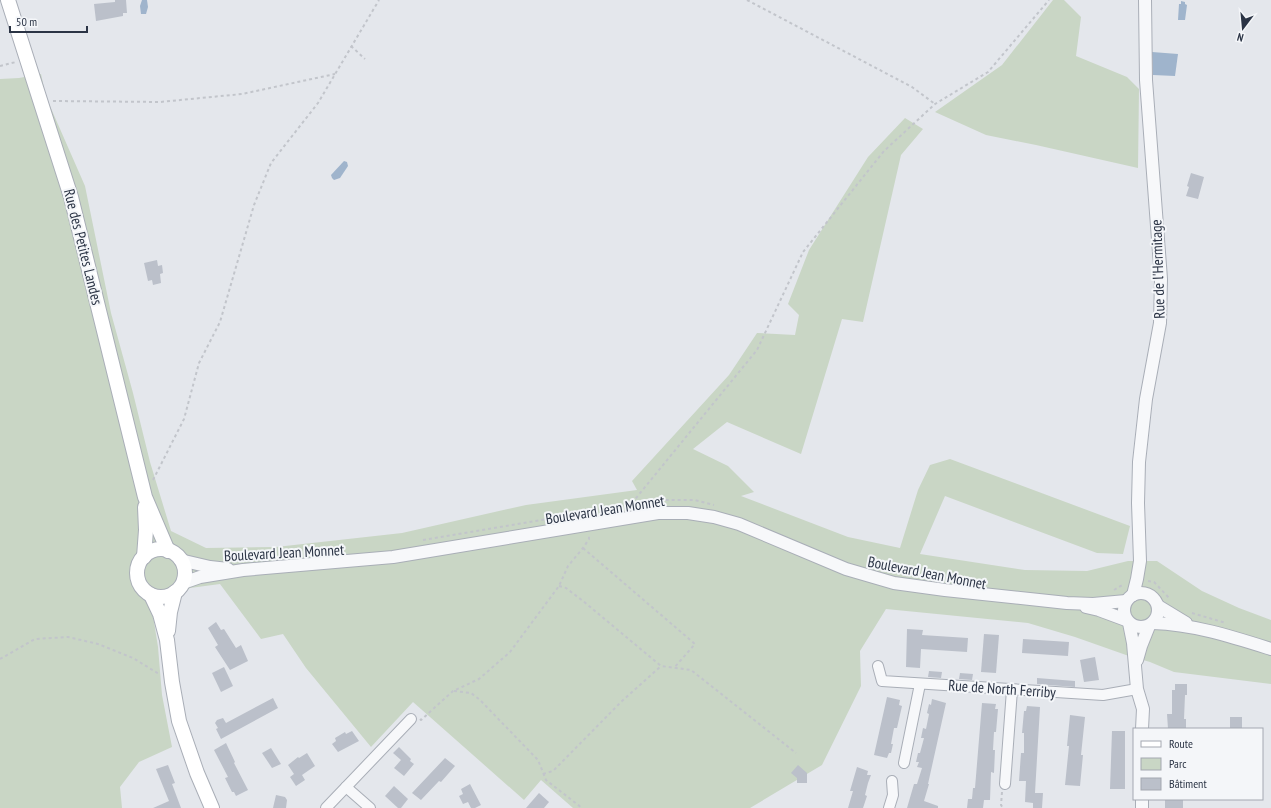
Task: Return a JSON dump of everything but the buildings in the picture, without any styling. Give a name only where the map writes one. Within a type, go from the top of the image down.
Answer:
[{"type":"main road","name":"Rue des Petites Landes","points":[[8,0],[71,197],[145,497],[168,551]]},
{"type":"main road","name":"Rue des Petites Landes","points":[[144,557],[146,530],[145,497]]},
{"type":"main road","points":[[167,640],[170,612],[185,575],[184,567],[176,555],[168,551],[161,550],[149,553],[144,557],[138,566],[138,578],[142,588],[151,595],[160,614],[167,640],[172,682],[179,721],[196,773],[212,808]]},
{"type":"main road","points":[[151,595],[163,597],[179,588]]},
{"type":"street","name":"Rue de l'Hermitage","points":[[1129,598],[1141,581],[1138,503],[1139,462],[1146,399],[1160,323],[1161,279],[1146,80],[1145,0]]},
{"type":"street","name":"Boulevard Jean Monnet","points":[[179,588],[200,577],[243,570],[393,557],[492,542],[658,513],[688,512],[739,524],[846,569],[894,583],[944,590],[1067,603],[1092,604],[1129,598]]},
{"type":"street","name":"Boulevard Jean Monnet","points":[[180,560],[210,566],[243,570]]},
{"type":"street","points":[[1141,581],[1158,606],[1198,628]]},
{"type":"street","points":[[1142,728],[1142,709],[1137,689],[1133,643],[1123,610],[1129,598],[1141,593],[1150,595]]},
{"type":"street","name":"Boulevard Jean Monnet","points":[[1067,603],[1099,610],[1127,622]]},
{"type":"street","points":[[1135,669],[1141,646],[1151,624],[1158,615],[1158,606]]},
{"type":"street","points":[[1127,622],[1138,628],[1144,628],[1151,624],[1173,624],[1198,628],[1271,649]]},
{"type":"street","name":"Rue de North Ferriby","points":[[878,666],[882,681],[1103,695],[1137,689]]},
{"type":"street","points":[[904,763],[920,684]]},
{"type":"street","points":[[1005,784],[1012,690]]},
{"type":"street","points":[[326,808],[411,719]]},
{"type":"street","points":[[889,808],[893,795],[892,781]]},
{"type":"street","points":[[346,787],[370,808]]},
{"type":"path","points":[[145,497],[184,419],[199,363],[220,322],[254,205],[271,163],[318,103],[379,0]]},
{"type":"path","points":[[747,0],[912,88],[935,104]]},
{"type":"path","points":[[631,504],[757,350],[803,252],[884,151],[935,104],[988,72],[1049,0]]},
{"type":"path","points":[[351,46],[365,59]]},
{"type":"path","points":[[0,66],[28,60]]},
{"type":"path","points":[[41,100],[160,102],[242,94],[335,74]]},
{"type":"path","name":"Boulevard Jean Monnet","points":[[418,540],[659,500],[695,500],[715,505]]},
{"type":"path","points":[[411,719],[421,720],[453,691],[479,679],[510,652],[559,586],[568,566],[589,539],[595,510]]},
{"type":"path","points":[[583,548],[696,644],[674,668]]},
{"type":"path","name":"Boulevard Jean Monnet","points":[[229,557],[250,557]]},
{"type":"path","name":"Boulevard Jean Monnet","points":[[876,565],[910,573]]},
{"type":"path","points":[[1108,592],[1115,590],[1126,583],[1141,581],[1154,582],[1172,601]]},
{"type":"path","points":[[559,586],[566,588],[583,601],[661,666],[691,670],[796,753]]},
{"type":"path","points":[[1185,611],[1231,624]]},
{"type":"path","points":[[0,659],[35,640],[68,637],[98,644],[133,658],[172,682]]},
{"type":"path","points":[[543,774],[553,772],[622,701],[661,666]]},
{"type":"path","points":[[453,691],[471,692],[480,700],[538,760],[546,780],[582,808]]},
{"type":"path","points":[[1003,808],[1001,805],[1002,790],[1005,784]]},
{"type":"green space","points":[[1053,0],[1064,0],[1081,17],[1076,56],[1127,77],[1139,89],[1138,168],[986,135],[935,112],[1002,65]]},
{"type":"green space","points":[[41,74],[46,97],[85,186],[111,313],[150,462],[171,531],[206,548],[276,547],[402,533],[526,505],[637,490],[632,481],[729,375],[757,333],[795,335],[799,315],[788,304],[809,250],[868,157],[905,118],[923,129],[901,155],[863,322],[842,319],[801,454],[727,422],[693,449],[728,466],[754,492],[741,496],[848,537],[900,548],[918,490],[930,465],[950,459],[1130,526],[1123,554],[1097,553],[945,496],[920,554],[1025,570],[1087,571],[1128,561],[1157,561],[1202,591],[1239,608],[1271,620],[1271,684],[1174,672],[1150,662],[1028,623],[886,609],[860,651],[861,686],[822,765],[750,808],[573,808],[541,780],[524,800],[413,702],[371,747],[306,668],[283,634],[261,639],[220,584],[190,588],[168,607],[152,609],[158,647],[162,695],[172,747],[139,762],[120,787],[122,808],[0,808],[0,79],[19,78]]},
{"type":"water","points":[[142,0],[147,0],[148,7],[146,14],[141,14],[140,6]]},
{"type":"water","points":[[1181,1],[1185,2],[1187,5],[1185,20],[1178,20],[1179,4],[1181,4]]},
{"type":"water","points":[[1152,52],[1178,54],[1175,76],[1153,75]]},
{"type":"water","points":[[344,161],[347,162],[348,166],[340,178],[334,180],[331,175]]}]
